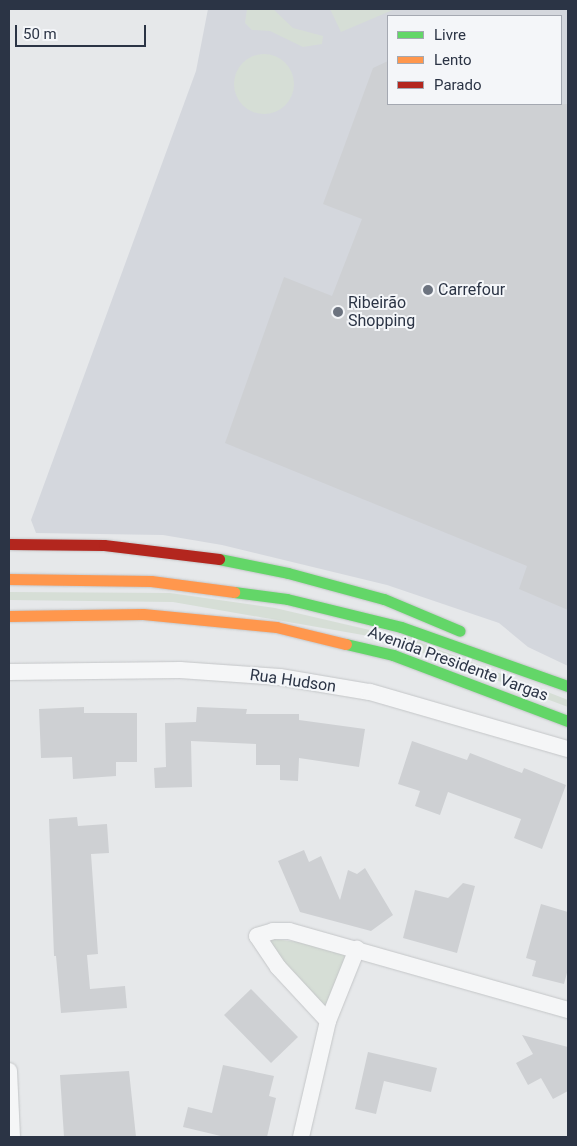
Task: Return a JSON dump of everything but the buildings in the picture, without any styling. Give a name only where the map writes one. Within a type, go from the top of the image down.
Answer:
[{"type":"main road","points":[[9,544],[104,545],[196,554],[288,573],[384,599],[474,637]]},
{"type":"main road","name":"Avenida Presidente Vargas","points":[[9,579],[151,581],[287,599],[401,627],[568,686]]},
{"type":"main road","name":"Avenida Presidente Vargas","points":[[9,616],[143,614],[276,627],[393,655],[568,721]]},
{"type":"main road","points":[[510,652],[536,663],[544,679]]},
{"type":"street","name":"Rua Hudson","points":[[9,672],[180,670],[280,677],[370,692],[568,749]]},
{"type":"street","points":[[328,1021],[278,967],[257,936],[273,931],[289,931],[568,1010]]},
{"type":"street","points":[[301,1137],[328,1021],[357,949]]},
{"type":"street","points":[[9,1071],[12,1137]]},
{"type":"shaded area","name":"Ribeirão Shopping","points":[[208,9],[568,9],[568,666],[528,647],[499,623],[387,585],[222,545],[163,535],[36,533],[31,520],[196,71]]},
{"type":"shaded area","points":[[247,9],[273,9],[293,28],[323,36],[322,44],[303,47],[270,31],[252,30],[245,23]]},
{"type":"shaded area","points":[[330,9],[395,9],[341,32]]},
{"type":"shaded area","points":[[258,54],[270,54],[281,59],[289,67],[294,78],[292,96],[281,109],[270,114],[258,114],[247,109],[239,101],[234,90],[234,78],[239,67],[247,59]]},
{"type":"shaded area","points":[[9,592],[170,593],[275,608],[417,641],[568,700],[568,707],[386,639],[173,602],[9,600]]},
{"type":"shaded area","points":[[264,938],[352,948],[327,1016]]},
{"type":"traffic: fast","points":[[219,559],[288,573],[384,599],[460,631]]},
{"type":"traffic: fast","points":[[234,592],[287,599],[401,627],[568,686]]},
{"type":"traffic: fast","points":[[346,644],[393,655],[568,721]]},
{"type":"traffic: slow","points":[[9,579],[151,581],[234,592]]},
{"type":"traffic: slow","points":[[9,616],[143,614],[276,627],[346,644]]},
{"type":"traffic: jam","points":[[9,544],[104,545],[219,559]]},
{"type":"place","name":"Carrefour","points":[[428,290]]},
{"type":"place","name":"Ribeirão Shopping","points":[[338,312]]}]
